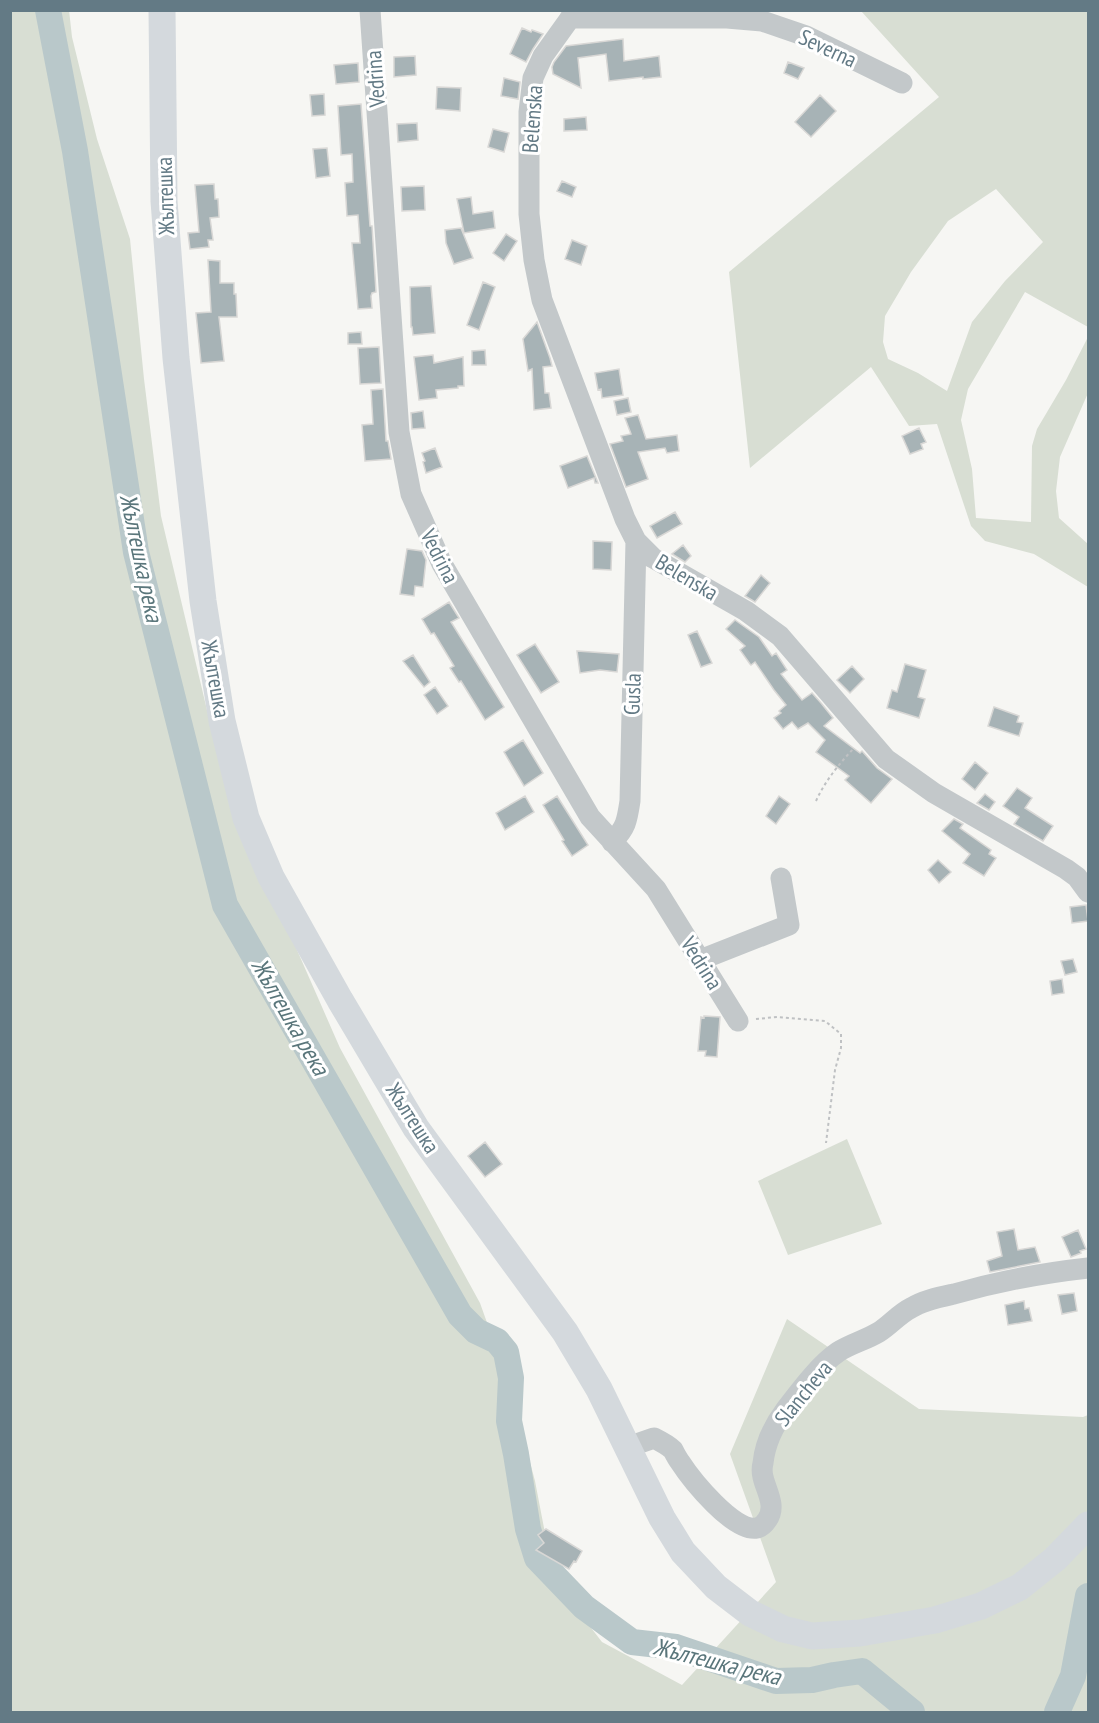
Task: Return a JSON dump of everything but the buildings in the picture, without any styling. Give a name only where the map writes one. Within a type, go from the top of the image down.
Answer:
[{"type":"main road","name":"Жълтешка","points":[[162,10],[164,201],[176,358],[203,601],[222,721],[246,818],[271,877],[416,1128],[565,1332],[599,1389],[663,1518],[683,1552],[716,1587],[750,1613],[783,1629],[812,1636],[860,1633],[924,1622],[981,1606],[1020,1587],[1055,1559],[1089,1525]]},
{"type":"street","name":"Vedrina","points":[[370,10],[399,432],[411,494],[442,564],[590,817],[656,889],[738,1021]]},
{"type":"street","name":"Severna","points":[[573,14],[762,21],[807,36],[903,83]]},
{"type":"street","name":"Belenska","points":[[573,14],[543,56],[533,78],[529,112],[529,214],[534,260],[542,300],[625,519],[636,541],[652,558],[746,611],[780,636],[886,759],[895,766],[934,793],[1066,870],[1077,878],[1089,892]]},
{"type":"street","name":"Gusla","points":[[612,842],[627,823],[630,801],[636,541]]},
{"type":"street","points":[[700,960],[789,925],[781,878]]},
{"type":"street","name":"Slancheva","points":[[628,1447],[654,1438],[661,1441],[672,1449],[680,1463],[709,1498],[726,1514],[748,1528],[758,1528],[765,1523],[771,1513],[771,1503],[763,1470],[766,1449],[773,1428],[814,1375],[837,1352],[869,1338],[912,1307],[929,1300],[999,1282],[1089,1268]]},
{"type":"path","points":[[816,801],[841,761],[866,735]]},
{"type":"path","points":[[738,1021],[777,1017],[825,1021],[841,1034],[826,1143]]},
{"type":"shaded area","points":[[69,10],[72,37],[97,139],[130,239],[161,516],[225,786],[340,1048],[480,1303],[510,1387],[535,1481],[554,1580],[602,1642],[682,1685],[776,1582],[730,1454],[787,1319],[919,1409],[1083,1417],[1088,1415],[1088,1712],[11,1712],[10,11]]},
{"type":"shaded area","points":[[861,11],[1088,11],[1088,327],[1025,292],[968,389],[961,420],[972,469],[976,518],[1031,522],[1032,446],[1037,429],[1088,337],[1088,393],[1060,457],[1056,491],[1059,518],[1088,544],[1088,587],[1034,554],[985,541],[971,526],[937,424],[909,426],[871,367],[750,468],[729,272],[939,97]],"holes":[[[996,189],[1043,242],[1005,281],[972,322],[947,391],[918,373],[888,359],[883,342],[885,316],[911,272],[948,221]]]},
{"type":"shaded area","points":[[847,1139],[882,1224],[788,1255],[758,1181]]},
{"type":"waterway","name":"Жълтешка река","points":[[48,10],[75,151],[136,552],[225,905],[460,1315],[476,1331],[497,1341],[506,1352],[511,1378],[509,1421],[528,1529],[537,1558],[584,1607],[632,1642],[676,1647],[776,1681],[812,1680],[862,1671],[912,1712]]},
{"type":"waterway","name":"Жълтешка река","points":[[1057,1712],[1073,1676],[1088,1596]]}]
